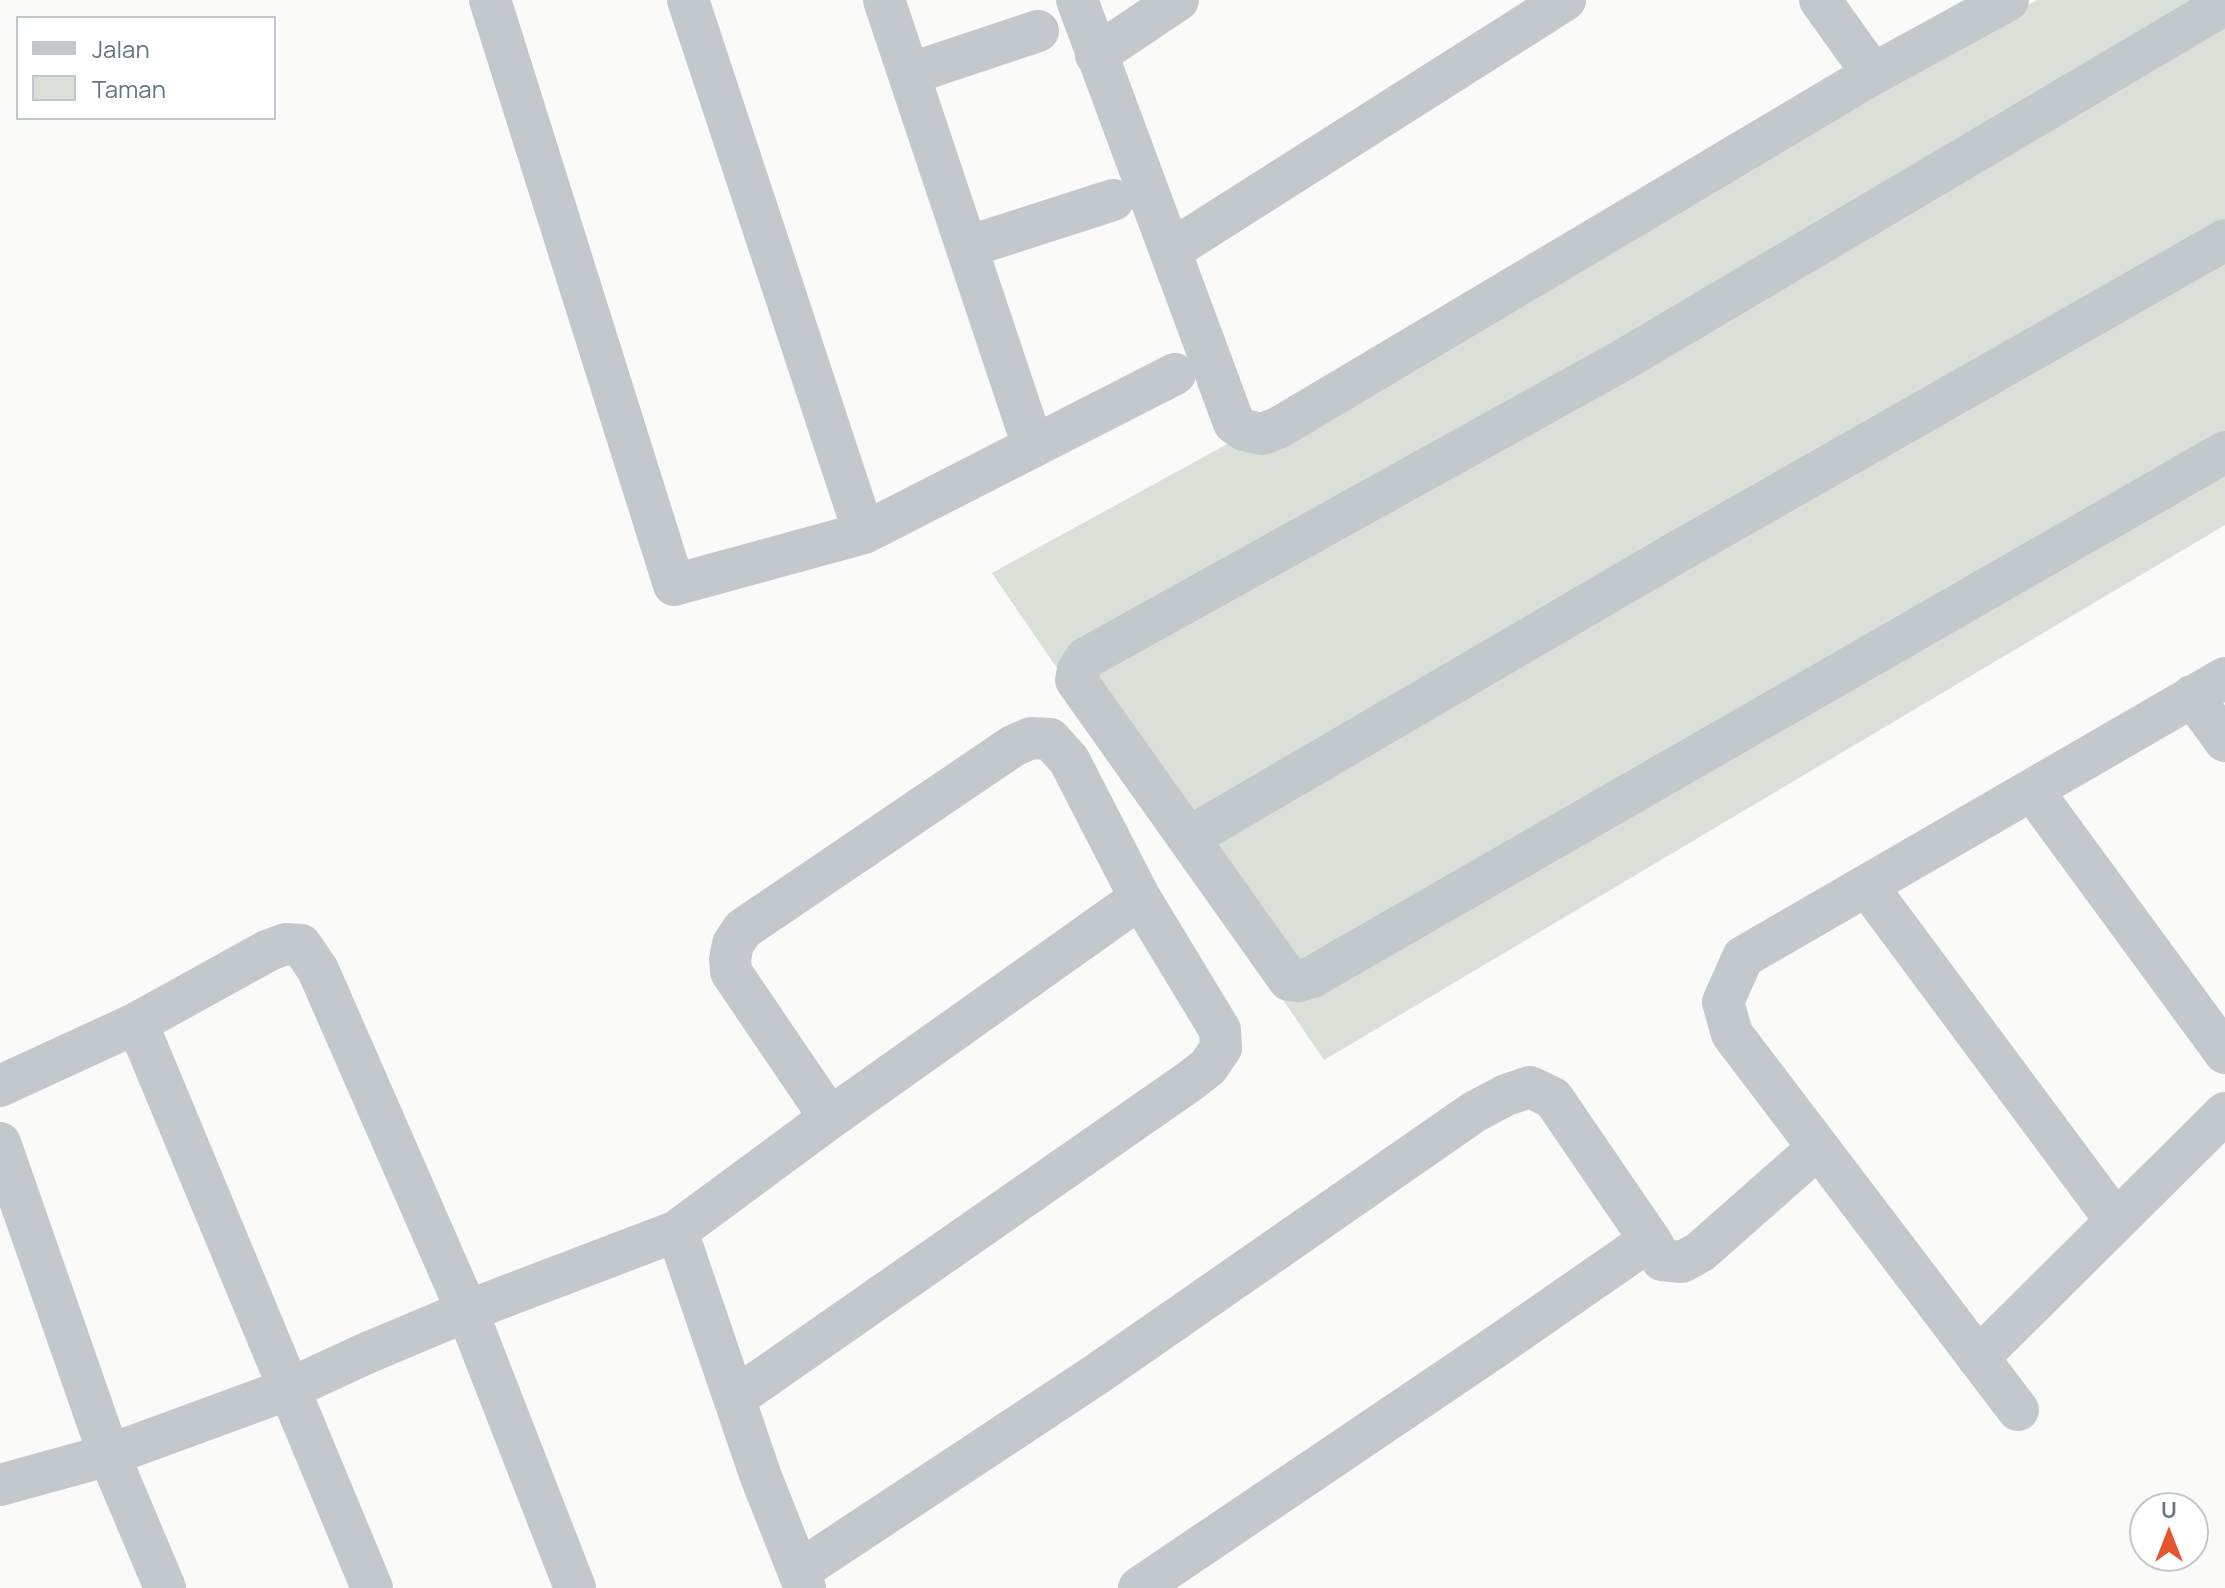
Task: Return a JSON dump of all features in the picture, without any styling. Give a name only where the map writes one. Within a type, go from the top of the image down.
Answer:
[{"type":"street","points":[[688,0],[864,533]]},
{"type":"street","points":[[884,0],[1033,446]]},
{"type":"street","points":[[1077,0],[1234,423],[1244,430],[1262,434],[1278,428],[1873,74],[2008,0]]},
{"type":"street","points":[[1096,55],[1178,0]]},
{"type":"street","points":[[1170,251],[1565,0]]},
{"type":"street","points":[[1820,0],[1873,74]]},
{"type":"street","points":[[495,1],[674,585],[864,533],[1175,374]]},
{"type":"street","points":[[2225,4],[1623,360],[1086,658],[1076,680],[1289,980],[1299,981],[1312,977],[2225,452]]},
{"type":"street","points":[[909,74],[1038,31]]},
{"type":"street","points":[[967,247],[1113,200]]},
{"type":"street","points":[[1188,838],[1661,562],[2225,240]]},
{"type":"street","points":[[2018,1410],[1732,1034],[1723,1002],[1743,957],[2209,687],[2225,741]]},
{"type":"street","points":[[735,1398],[1208,1067],[1221,1048],[1220,1030],[1140,898],[1069,760],[1050,739],[1031,738],[1013,746],[743,929],[733,944],[731,972],[830,1118]]},
{"type":"street","points":[[2032,790],[2225,1053]]},
{"type":"street","points":[[1867,886],[2116,1221]]},
{"type":"street","points":[[0,1485],[109,1455],[289,1389],[467,1311],[677,1231],[830,1118],[1140,898]]},
{"type":"street","points":[[0,1086],[137,1023],[269,950],[286,944],[301,945],[318,970],[467,1311],[575,1588]]},
{"type":"street","points":[[137,1023],[372,1588]]},
{"type":"street","points":[[677,1231],[761,1477],[802,1580],[1474,1112],[1506,1095],[1530,1087],[1553,1098],[1662,1260],[1682,1262],[1700,1252],[1818,1148]]},
{"type":"street","points":[[1978,1358],[2225,1113]]},
{"type":"street","points":[[0,1143],[109,1455],[165,1588]]},
{"type":"street","points":[[1139,1588],[1650,1240]]},
{"type":"green space","points":[[2037,0],[2225,0],[2225,525],[1324,1060],[992,573]]}]
